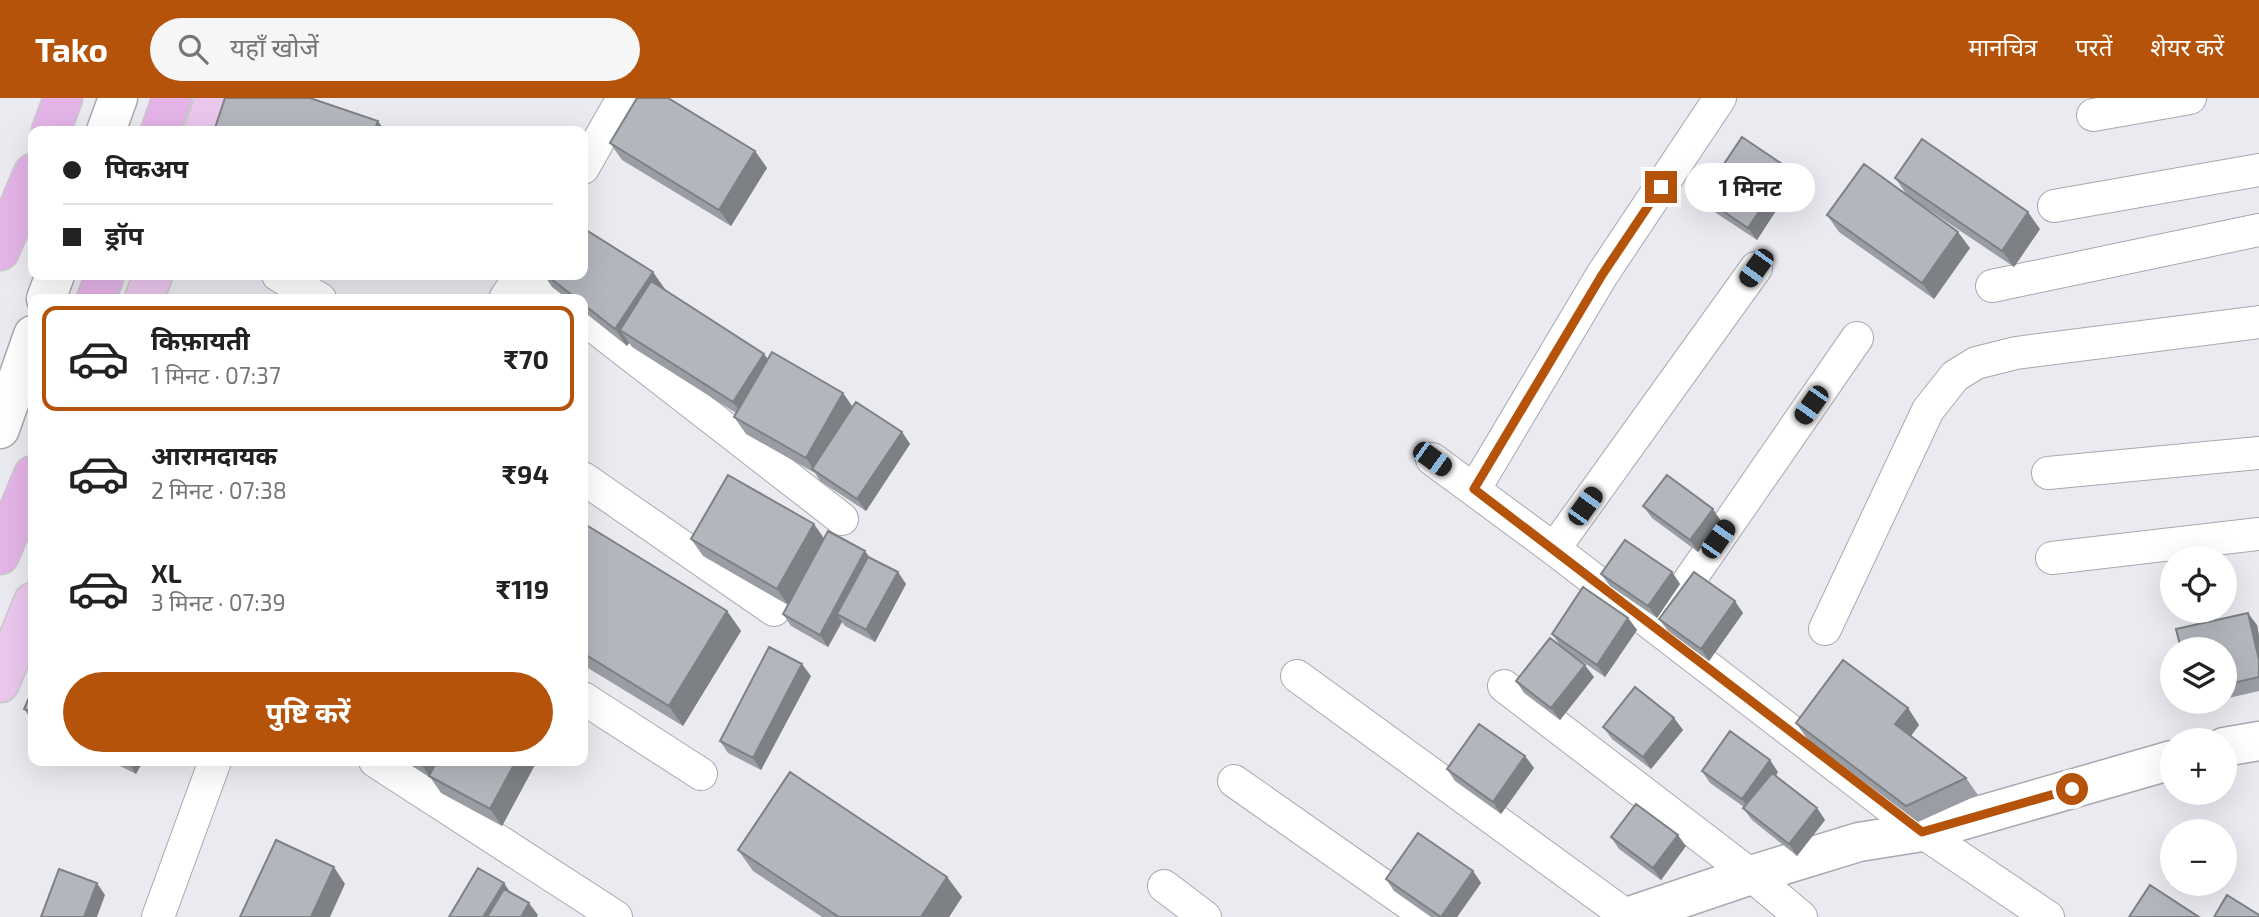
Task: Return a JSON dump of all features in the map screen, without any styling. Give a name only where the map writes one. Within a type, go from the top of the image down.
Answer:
[{"type":"highway","points":[[53,126],[63,98]]},
{"type":"highway","points":[[162,126],[172,98]]},
{"type":"highway","points":[[0,251],[28,185]]},
{"type":"highway","points":[[0,555],[28,487]]},
{"type":"main road","points":[[206,126],[215,98]]},
{"type":"main road","points":[[0,683],[28,614]]},
{"type":"street","points":[[108,126],[118,98]]},
{"type":"street","points":[[588,159],[623,98]]},
{"type":"street","points":[[1474,489],[1602,275],[1720,98]]},
{"type":"street","points":[[2093,115],[2190,98]]},
{"type":"street","points":[[2054,206],[2259,170]]},
{"type":"street","points":[[1992,286],[2259,230]]},
{"type":"street","points":[[1554,549],[1756,268]]},
{"type":"street","points":[[287,280],[311,294]]},
{"type":"street","points":[[533,280],[551,294]]},
{"type":"street","points":[[588,322],[842,519]]},
{"type":"street","points":[[1825,629],[1928,410],[1955,376],[1976,363],[2015,352],[2259,323]]},
{"type":"street","points":[[1656,628],[1857,338]]},
{"type":"street","points":[[0,429],[28,349]]},
{"type":"street","points":[[2048,473],[2259,453]]},
{"type":"street","points":[[1432,459],[1554,549],[1922,832],[2048,917]]},
{"type":"street","points":[[588,481],[774,610]]},
{"type":"street","points":[[2052,558],[2259,534]]},
{"type":"street","points":[[1297,676],[1627,917],[1859,842],[1922,832],[2160,763]]},
{"type":"street","points":[[1504,686],[1751,875],[1801,917]]},
{"type":"street","points":[[588,701],[701,774]]},
{"type":"street","points":[[2237,745],[2259,741]]},
{"type":"street","points":[[158,917],[213,766]]},
{"type":"street","points":[[383,766],[616,917]]},
{"type":"street","points":[[1234,781],[1428,917]]},
{"type":"street","points":[[1164,886],[1205,917]]},
{"type":"building","points":[[225,98],[310,98],[378,121],[376,126],[216,126]]},
{"type":"building","points":[[637,98],[668,98],[755,151],[719,210],[610,143]]},
{"type":"building","points":[[1742,137],[1788,168],[1748,228],[1702,197]]},
{"type":"building","points":[[1922,139],[2028,212],[2002,251],[1895,178]]},
{"type":"building","points":[[1864,164],[1958,232],[1922,283],[1827,215]]},
{"type":"building","points":[[588,231],[653,272],[615,329],[588,308],[588,294],[571,294],[552,280],[588,280]]},
{"type":"building","points":[[651,281],[764,354],[733,402],[620,330]]},
{"type":"building","points":[[772,352],[843,393],[806,458],[734,417]]},
{"type":"building","points":[[856,402],[902,432],[857,499],[812,469]]},
{"type":"building","points":[[728,475],[814,524],[777,589],[691,539]]},
{"type":"building","points":[[1667,475],[1713,509],[1690,540],[1643,506]]},
{"type":"building","points":[[588,526],[727,611],[669,706],[588,656]]},
{"type":"building","points":[[828,531],[865,551],[820,635],[783,614]]},
{"type":"building","points":[[1625,540],[1672,572],[1648,606],[1601,574]]},
{"type":"building","points":[[868,557],[898,572],[866,630],[837,614]]},
{"type":"building","points":[[1694,572],[1735,601],[1701,649],[1659,619]]},
{"type":"building","points":[[1583,587],[1628,618],[1597,665],[1552,634]]},
{"type":"building","points":[[2248,613],[2259,660],[2259,677],[2237,682],[2237,637],[2178,637],[2176,629],[2203,623],[2237,623],[2237,615]]},
{"type":"building","points":[[1550,638],[1585,665],[1551,708],[1516,681]]},
{"type":"building","points":[[769,647],[802,664],[753,758],[720,741]]},
{"type":"building","points":[[1843,660],[1908,708],[1895,724],[1966,778],[1906,806],[1796,723]]},
{"type":"building","points":[[1635,687],[1674,718],[1643,757],[1603,727]]},
{"type":"building","points":[[1479,724],[1525,756],[1493,802],[1447,769]]},
{"type":"building","points":[[1730,731],[1770,760],[1742,799],[1702,771]]},
{"type":"building","points":[[434,766],[513,766],[490,809],[429,776]]},
{"type":"building","points":[[790,772],[947,877],[921,917],[839,917],[738,850]]},
{"type":"building","points":[[1772,773],[1817,808],[1789,844],[1743,808]]},
{"type":"building","points":[[1636,804],[1678,835],[1653,868],[1611,837]]},
{"type":"building","points":[[1418,833],[1473,871],[1441,917],[1386,879]]},
{"type":"building","points":[[276,840],[334,867],[311,917],[240,917]]},
{"type":"building","points":[[478,868],[504,883],[483,917],[449,917]]},
{"type":"building","points":[[59,869],[97,883],[84,917],[41,917]]},
{"type":"building","points":[[2150,885],[2160,892],[2160,896],[2167,896],[2199,917],[2129,917]]},
{"type":"building","points":[[504,889],[529,903],[521,917],[487,917]]},
{"type":"building","points":[[2226,896],[2259,915],[2259,917],[2214,917]]},
{"type":"route","points":[[1661,187],[1602,275],[1474,489],[1922,832],[2072,789]]}]
